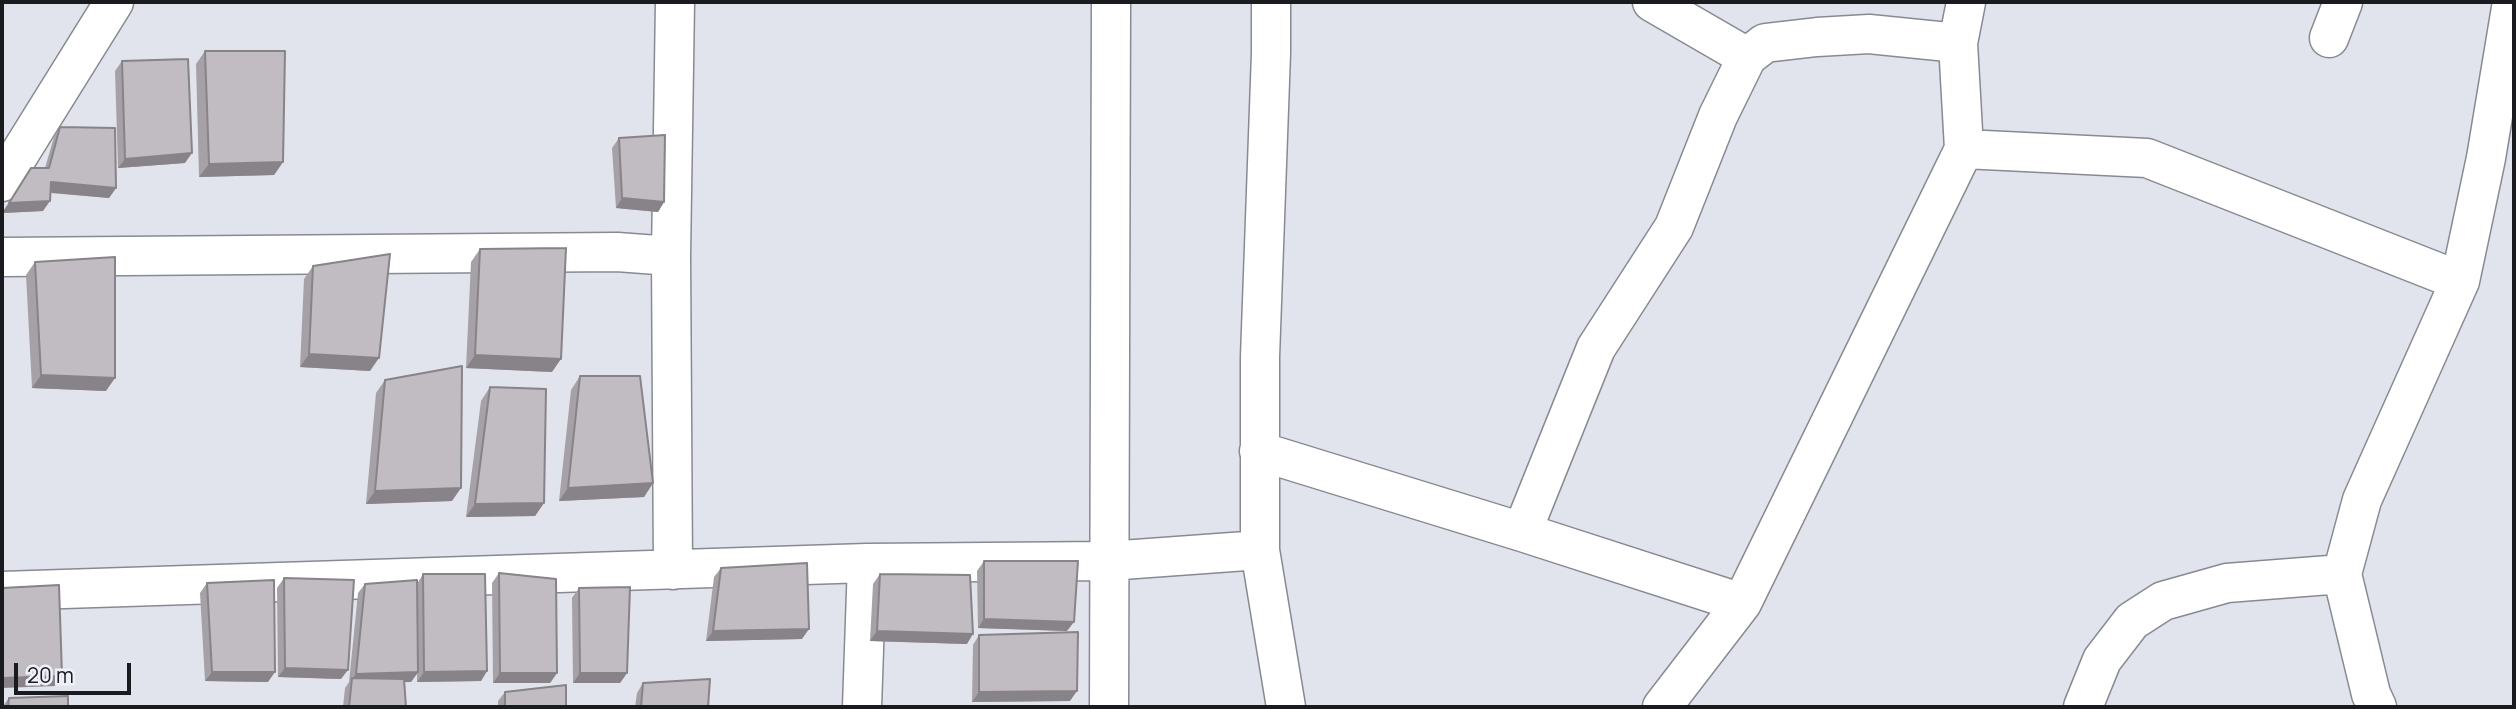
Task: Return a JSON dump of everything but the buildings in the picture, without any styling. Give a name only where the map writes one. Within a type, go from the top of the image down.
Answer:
[{"type":"street","points":[[2,182],[114,2]]},
{"type":"street","points":[[673,570],[671,256],[676,2]]},
{"type":"street","points":[[1108,707],[1111,2]]},
{"type":"street","points":[[1271,2],[1259,357],[1260,550],[1286,707]]},
{"type":"street","points":[[1652,2],[1747,57]]},
{"type":"street","points":[[1661,707],[1742,603],[1964,149],[1958,43],[1966,2]]},
{"type":"street","points":[[2329,38],[2343,2]]},
{"type":"street","points":[[2377,707],[2371,694],[2343,574],[2362,500],[2460,281],[2486,158],[2512,2]]},
{"type":"street","points":[[1522,532],[1596,348],[1674,227],[1718,116],[1747,57],[1765,43],[1817,37],[1869,34],[1958,43]]},
{"type":"street","points":[[1964,149],[2147,158],[2460,281]]},
{"type":"street","points":[[2,257],[617,252],[671,256]]},
{"type":"street","points":[[1259,452],[1522,532],[1742,603]]},
{"type":"street","points":[[2,591],[867,563],[1108,561],[1260,550]]},
{"type":"street","points":[[862,707],[867,563]]},
{"type":"street","points":[[2083,707],[2102,660],[2132,621],[2163,601],[2227,583],[2343,574]]}]
